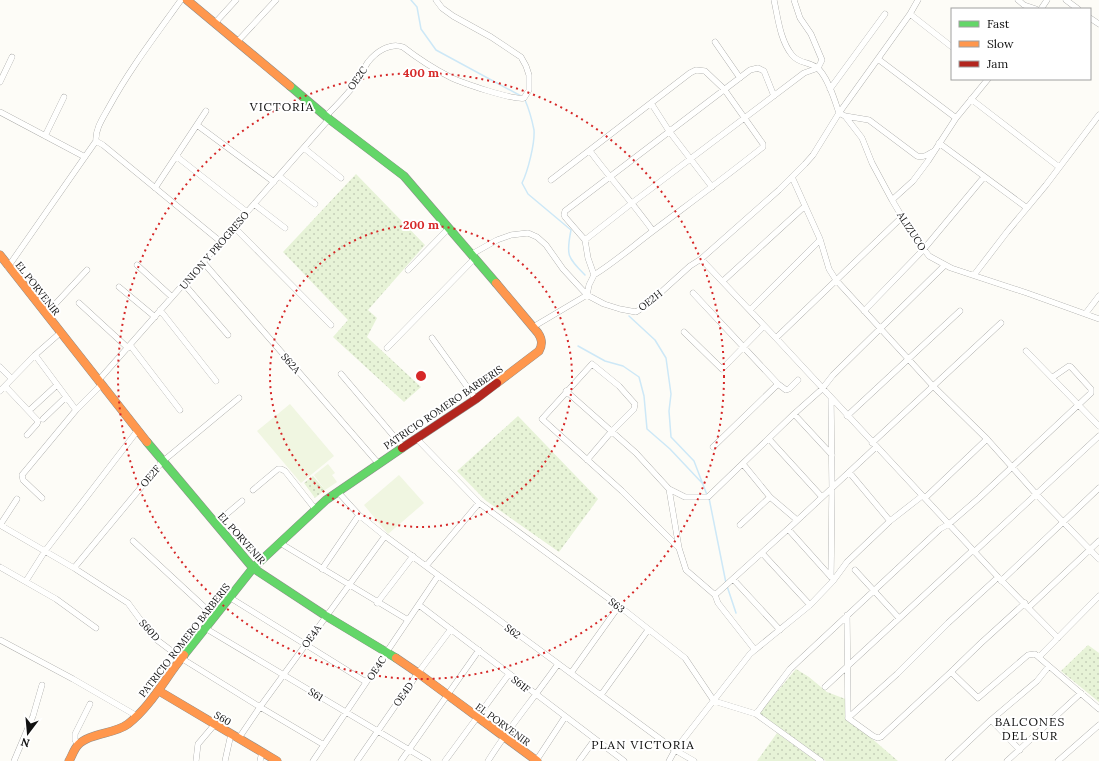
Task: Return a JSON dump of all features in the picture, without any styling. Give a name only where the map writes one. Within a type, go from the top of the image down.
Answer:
[{"type":"street","points":[[8,267],[96,141],[97,129],[114,97],[132,68],[181,0]]},
{"type":"street","name":"PATRICIO ROMERO BARBERIS","points":[[78,745],[85,740],[127,725],[137,716],[159,691],[181,658],[254,568],[326,500],[378,463],[476,399],[541,349],[543,342],[533,327],[404,176],[327,118],[187,0]]},
{"type":"street","points":[[215,23],[236,0]]},
{"type":"street","points":[[237,42],[276,0]]},
{"type":"street","name":"OE2C","points":[[327,118],[356,83],[369,61],[380,51],[393,45],[403,47],[450,77],[504,95],[524,98],[529,90],[529,75],[521,57],[491,37],[453,16],[442,8],[436,0]]},
{"type":"street","points":[[774,0],[782,35],[791,55],[802,63],[818,68]]},
{"type":"street","points":[[585,240],[804,73],[818,68],[822,60],[811,34],[800,18],[794,0]]},
{"type":"street","name":"OE2H","points":[[387,348],[473,256],[497,240],[511,235],[528,233],[537,237],[546,245],[563,269],[587,295],[620,310],[636,312],[648,304],[690,266],[701,259],[792,177],[813,155],[842,115],[918,0]]},
{"type":"street","points":[[1018,0],[1034,8]]},
{"type":"street","points":[[1066,0],[1077,8]]},
{"type":"street","points":[[830,89],[885,14]]},
{"type":"street","points":[[910,14],[951,45]]},
{"type":"street","points":[[714,42],[740,78]]},
{"type":"street","points":[[0,82],[12,57]]},
{"type":"street","points":[[878,59],[956,118]]},
{"type":"street","points":[[594,275],[588,258],[585,240],[565,217],[564,213],[750,70],[758,68],[764,71],[774,96]]},
{"type":"street","name":"ALIZUCO","points":[[818,68],[842,115],[862,138],[872,163],[902,217],[923,250],[929,256],[945,265],[1086,313],[1099,319]]},
{"type":"street","points":[[533,327],[587,295],[589,285],[594,275],[610,265],[712,187],[763,147],[763,144],[724,90],[705,71],[696,70],[651,102],[551,180]]},
{"type":"street","points":[[892,200],[913,181],[956,118],[987,80]]},
{"type":"street","points":[[45,136],[64,97]]},
{"type":"street","points":[[971,99],[1059,167]]},
{"type":"street","points":[[651,102],[669,131],[712,187]]},
{"type":"street","points":[[155,188],[206,111]]},
{"type":"street","points":[[0,112],[85,157]]},
{"type":"street","points":[[842,115],[869,120],[917,156],[925,156],[934,151]]},
{"type":"street","points":[[974,275],[1099,115]]},
{"type":"street","name":"UNION Y PROGRESO","points":[[100,383],[160,310],[304,148],[327,118]]},
{"type":"street","points":[[197,125],[274,182]]},
{"type":"street","points":[[96,141],[103,145],[221,242]]},
{"type":"street","points":[[939,143],[1027,208]]},
{"type":"street","points":[[304,148],[341,178]]},
{"type":"street","points":[[590,151],[653,231]]},
{"type":"street","points":[[176,156],[247,212]]},
{"type":"street","points":[[279,176],[315,204]]},
{"type":"street","points":[[792,177],[820,240],[829,269],[836,280],[933,386],[987,439],[1037,495],[1099,559]]},
{"type":"street","points":[[864,312],[923,250],[984,177]]},
{"type":"street","points":[[254,204],[285,228]]},
{"type":"street","points":[[722,281],[805,206]]},
{"type":"street","points":[[776,338],[902,217]]},
{"type":"street","points":[[234,227],[330,325]]},
{"type":"street","points":[[408,270],[450,228]]},
{"type":"street","points":[[750,310],[820,240]]},
{"type":"street","name":"EL PORVENIR","points":[[0,254],[8,267],[162,462],[254,568],[326,616],[418,673],[536,761]]},
{"type":"street","points":[[701,259],[1001,581],[1027,605],[1058,638]]},
{"type":"street","name":"S62A","points":[[203,262],[378,463]]},
{"type":"street","points":[[137,265],[172,297]]},
{"type":"street","points":[[566,392],[636,453],[669,489],[685,497],[708,497],[822,389],[833,375],[945,265]]},
{"type":"street","points":[[46,314],[87,270]]},
{"type":"street","points":[[184,284],[228,335]]},
{"type":"street","points":[[119,287],[154,317]]},
{"type":"street","points":[[693,293],[778,384],[786,390],[798,380]]},
{"type":"street","points":[[1086,313],[1099,296]]},
{"type":"street","points":[[79,303],[129,346],[180,410]]},
{"type":"street","points":[[160,310],[216,381]]},
{"type":"street","points":[[848,416],[960,311]]},
{"type":"street","points":[[715,596],[849,472],[933,386],[1001,323]]},
{"type":"street","points":[[684,332],[722,369],[764,326]]},
{"type":"street","points":[[0,391],[34,355],[60,333]]},
{"type":"street","points":[[432,338],[476,399]]},
{"type":"street","points":[[1026,351],[1053,377],[1078,406],[1099,426]]},
{"type":"street","points":[[34,355],[76,410]]},
{"type":"street","points":[[587,460],[611,432],[634,409],[635,404],[619,386],[592,364],[542,418],[587,460],[622,491],[679,548]]},
{"type":"street","points":[[0,366],[11,378]]},
{"type":"street","points":[[756,714],[790,669],[940,528],[949,524],[979,498],[1078,406],[1092,391],[1069,366],[1053,377]]},
{"type":"street","points":[[341,374],[403,447]]},
{"type":"street","points":[[42,498],[23,480],[22,475],[100,383]]},
{"type":"street","points":[[713,447],[778,384]]},
{"type":"street","points":[[32,408],[57,385]]},
{"type":"street","points":[[5,386],[38,421],[37,424],[26,434]]},
{"type":"street","points":[[43,419],[66,397]]},
{"type":"street","name":"OE2F","points":[[74,568],[162,462],[239,398]]},
{"type":"street","points":[[832,399],[832,579]]},
{"type":"street","points":[[794,414],[832,454]]},
{"type":"street","points":[[26,581],[45,551],[138,430]]},
{"type":"street","points":[[824,687],[973,551],[1037,495],[1099,436]]},
{"type":"street","name":"S63","points":[[416,438],[479,503],[619,606],[685,658],[714,700]]},
{"type":"street","points":[[769,439],[822,497]]},
{"type":"street","points":[[669,761],[675,750],[750,654],[810,605],[847,562],[890,521],[924,497],[987,439]]},
{"type":"street","points":[[743,464],[770,498],[797,520]]},
{"type":"street","points":[[253,490],[278,469],[281,469],[285,471],[316,510]]},
{"type":"street","points":[[849,472],[890,521]]},
{"type":"street","points":[[1001,581],[1099,488]]},
{"type":"street","points":[[669,489],[679,548],[686,570],[715,596],[718,603],[755,650]]},
{"type":"street","name":"S62","points":[[338,492],[359,514],[385,536],[675,750],[694,761]]},
{"type":"street","points":[[740,525],[770,498]]},
{"type":"street","points":[[0,525],[17,499]]},
{"type":"street","points":[[215,524],[242,501]]},
{"type":"street","points":[[426,566],[479,503]]},
{"type":"street","points":[[322,569],[359,514]]},
{"type":"street","name":"S60D","points":[[0,525],[74,568],[128,603],[153,637],[181,658],[324,745]]},
{"type":"street","points":[[788,530],[832,579]]},
{"type":"street","name":"OE4A","points":[[239,738],[283,674],[385,536]]},
{"type":"street","points":[[133,541],[214,616]]},
{"type":"street","points":[[848,718],[873,736],[878,738],[881,737],[981,643],[1027,605],[1099,541]]},
{"type":"street","points":[[280,543],[348,586],[408,620]]},
{"type":"street","points":[[762,553],[810,605]]},
{"type":"street","points":[[377,603],[413,556]]},
{"type":"street","points":[[0,567],[56,599],[96,628]]},
{"type":"street","points":[[855,570],[899,618]]},
{"type":"street","name":"OE4C","points":[[313,761],[438,576]]},
{"type":"street","points":[[733,579],[780,630]]},
{"type":"street","points":[[848,718],[995,580]]},
{"type":"street","points":[[1040,656],[1099,596]]},
{"type":"street","points":[[229,597],[366,682]]},
{"type":"street","points":[[1093,602],[1099,606]]},
{"type":"street","name":"S61F","points":[[419,605],[565,718],[624,761]]},
{"type":"street","points":[[571,673],[619,606]]},
{"type":"street","points":[[847,615],[848,718]]},
{"type":"street","name":"S61","points":[[205,628],[428,761]]},
{"type":"street","name":"OE4D","points":[[357,761],[418,673],[451,629]]},
{"type":"street","points":[[601,695],[648,630]]},
{"type":"street","points":[[0,640],[73,679],[137,716]]},
{"type":"street","points":[[401,761],[479,650]]},
{"type":"street","points":[[951,672],[978,698],[1028,655],[1035,654],[1040,656],[1049,666],[1099,709]]},
{"type":"street","points":[[488,761],[503,736],[536,695],[558,664]]},
{"type":"street","points":[[948,761],[991,720],[1037,681],[1049,666]]},
{"type":"street","points":[[445,761],[509,674]]},
{"type":"street","points":[[14,761],[33,716],[42,685]]},
{"type":"street","name":"S60","points":[[159,691],[277,761]]},
{"type":"street","points":[[1007,761],[1081,693]]},
{"type":"street","points":[[714,700],[756,714],[821,761]]},
{"type":"street","points":[[69,761],[78,745],[75,740],[75,734],[90,704]]},
{"type":"street","points":[[536,761],[565,718]]},
{"type":"street","points":[[991,720],[1020,750]]},
{"type":"street","points":[[196,761],[198,744],[215,724]]},
{"type":"street","points":[[1058,761],[1099,725]]},
{"type":"street","points":[[225,761],[231,734]]},
{"type":"street","points":[[579,761],[594,739]]},
{"type":"street","points":[[260,761],[262,752]]},
{"type":"green space","points":[[356,174],[425,245],[368,310],[377,318],[367,337],[421,387],[404,402],[333,337],[348,320],[283,252]]},
{"type":"green space","points":[[290,404],[334,456],[301,483],[257,431]]},
{"type":"green space","points":[[518,416],[598,499],[559,552],[485,500],[457,471]]},
{"type":"green space","points":[[328,464],[335,473],[332,475],[337,482],[325,490],[314,475]]},
{"type":"green space","points":[[399,475],[424,503],[388,534],[364,505]]},
{"type":"green space","points":[[313,476],[325,490],[315,498],[304,483]]},
{"type":"green space","points":[[1088,645],[1099,653],[1099,702],[1061,671]]},
{"type":"green space","points":[[796,669],[809,677],[827,692],[848,700],[848,718],[898,761],[826,761],[759,713]]},
{"type":"green space","points":[[777,733],[816,761],[757,761]]},
{"type":"waterway","points":[[411,0],[417,7],[421,29],[436,50],[521,96]]},
{"type":"waterway","points":[[525,100],[532,122],[534,136],[531,157],[522,183],[528,194],[571,230],[568,250],[569,255],[585,275]]},
{"type":"waterway","points":[[629,316],[655,340],[666,358],[671,394],[669,411],[671,437],[694,461],[707,495]]},
{"type":"waterway","points":[[578,346],[605,361],[623,366],[639,377],[644,396],[647,429],[670,449],[703,484]]},
{"type":"waterway","points":[[709,498],[726,583]]},
{"type":"waterway","points":[[727,586],[736,613]]},
{"type":"traffic: fast","points":[[290,86],[329,119],[404,176],[496,283]]},
{"type":"traffic: fast","points":[[147,442],[253,568],[326,616],[396,658]]},
{"type":"traffic: fast","points":[[184,655],[253,568],[326,500],[402,448]]},
{"type":"traffic: slow","points":[[187,0],[290,86]]},
{"type":"traffic: slow","points":[[0,255],[147,442]]},
{"type":"traffic: slow","points":[[496,283],[538,333],[542,342],[539,351],[497,383]]},
{"type":"traffic: slow","points":[[69,761],[74,751],[83,741],[123,727],[137,717],[184,655]]},
{"type":"traffic: slow","points":[[396,658],[537,761]]},
{"type":"traffic: slow","points":[[159,691],[277,761]]},
{"type":"traffic: jam","points":[[402,448],[476,399],[497,383]]},
{"type":"district","name":"VICTORIA","points":[[282,107]]},
{"type":"district","name":"BALCONES DEL SUR","points":[[1030,729]]},
{"type":"district","name":"PLAN VICTORIA","points":[[643,745]]}]
